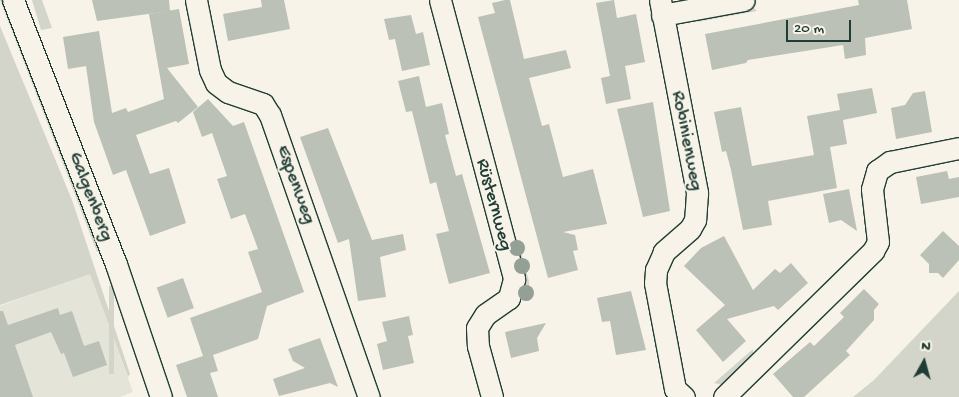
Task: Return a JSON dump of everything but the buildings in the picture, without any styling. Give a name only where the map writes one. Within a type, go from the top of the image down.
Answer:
[{"type":"street","name":"Galgenberg","points":[[13,0],[116,264],[162,397]]},
{"type":"street","name":"Espenweg","points":[[196,0],[210,70],[216,82],[228,92],[263,104],[270,115],[369,397]]},
{"type":"street","name":"Rüsternweg","points":[[440,0],[514,280],[508,298],[485,315],[477,328],[478,346],[492,397]]},
{"type":"street","name":"Robinienweg","points":[[684,397],[675,389],[655,277],[664,252],[690,229],[695,220],[697,193],[661,8],[744,0]]},
{"type":"street","points":[[724,397],[873,251],[878,242],[872,189],[877,171],[890,162],[959,148]]},
{"type":"shaded area","points":[[0,0],[3,0],[102,250],[97,252]]},
{"type":"shaded area","points":[[32,0],[42,0],[52,28],[41,30]]},
{"type":"shaded area","points":[[750,4],[757,11],[697,22],[695,15]]},
{"type":"shaded area","points":[[0,26],[72,200],[130,374],[128,377],[90,274],[0,305]]},
{"type":"shaded area","points":[[705,225],[701,234],[674,260],[666,277],[683,368],[675,361],[660,282],[665,259],[697,226]]},
{"type":"shaded area","points":[[517,238],[529,281],[529,301],[522,300],[524,288],[514,248]]},
{"type":"shaded area","points":[[90,273],[133,392],[120,397],[0,397],[0,306]]},
{"type":"shaded area","points":[[109,286],[114,286],[114,374],[109,374]]},
{"type":"shaded area","points":[[959,291],[959,397],[853,397],[874,380]]},
{"type":"shaded area","points":[[753,349],[753,358],[723,385],[714,383]]}]
